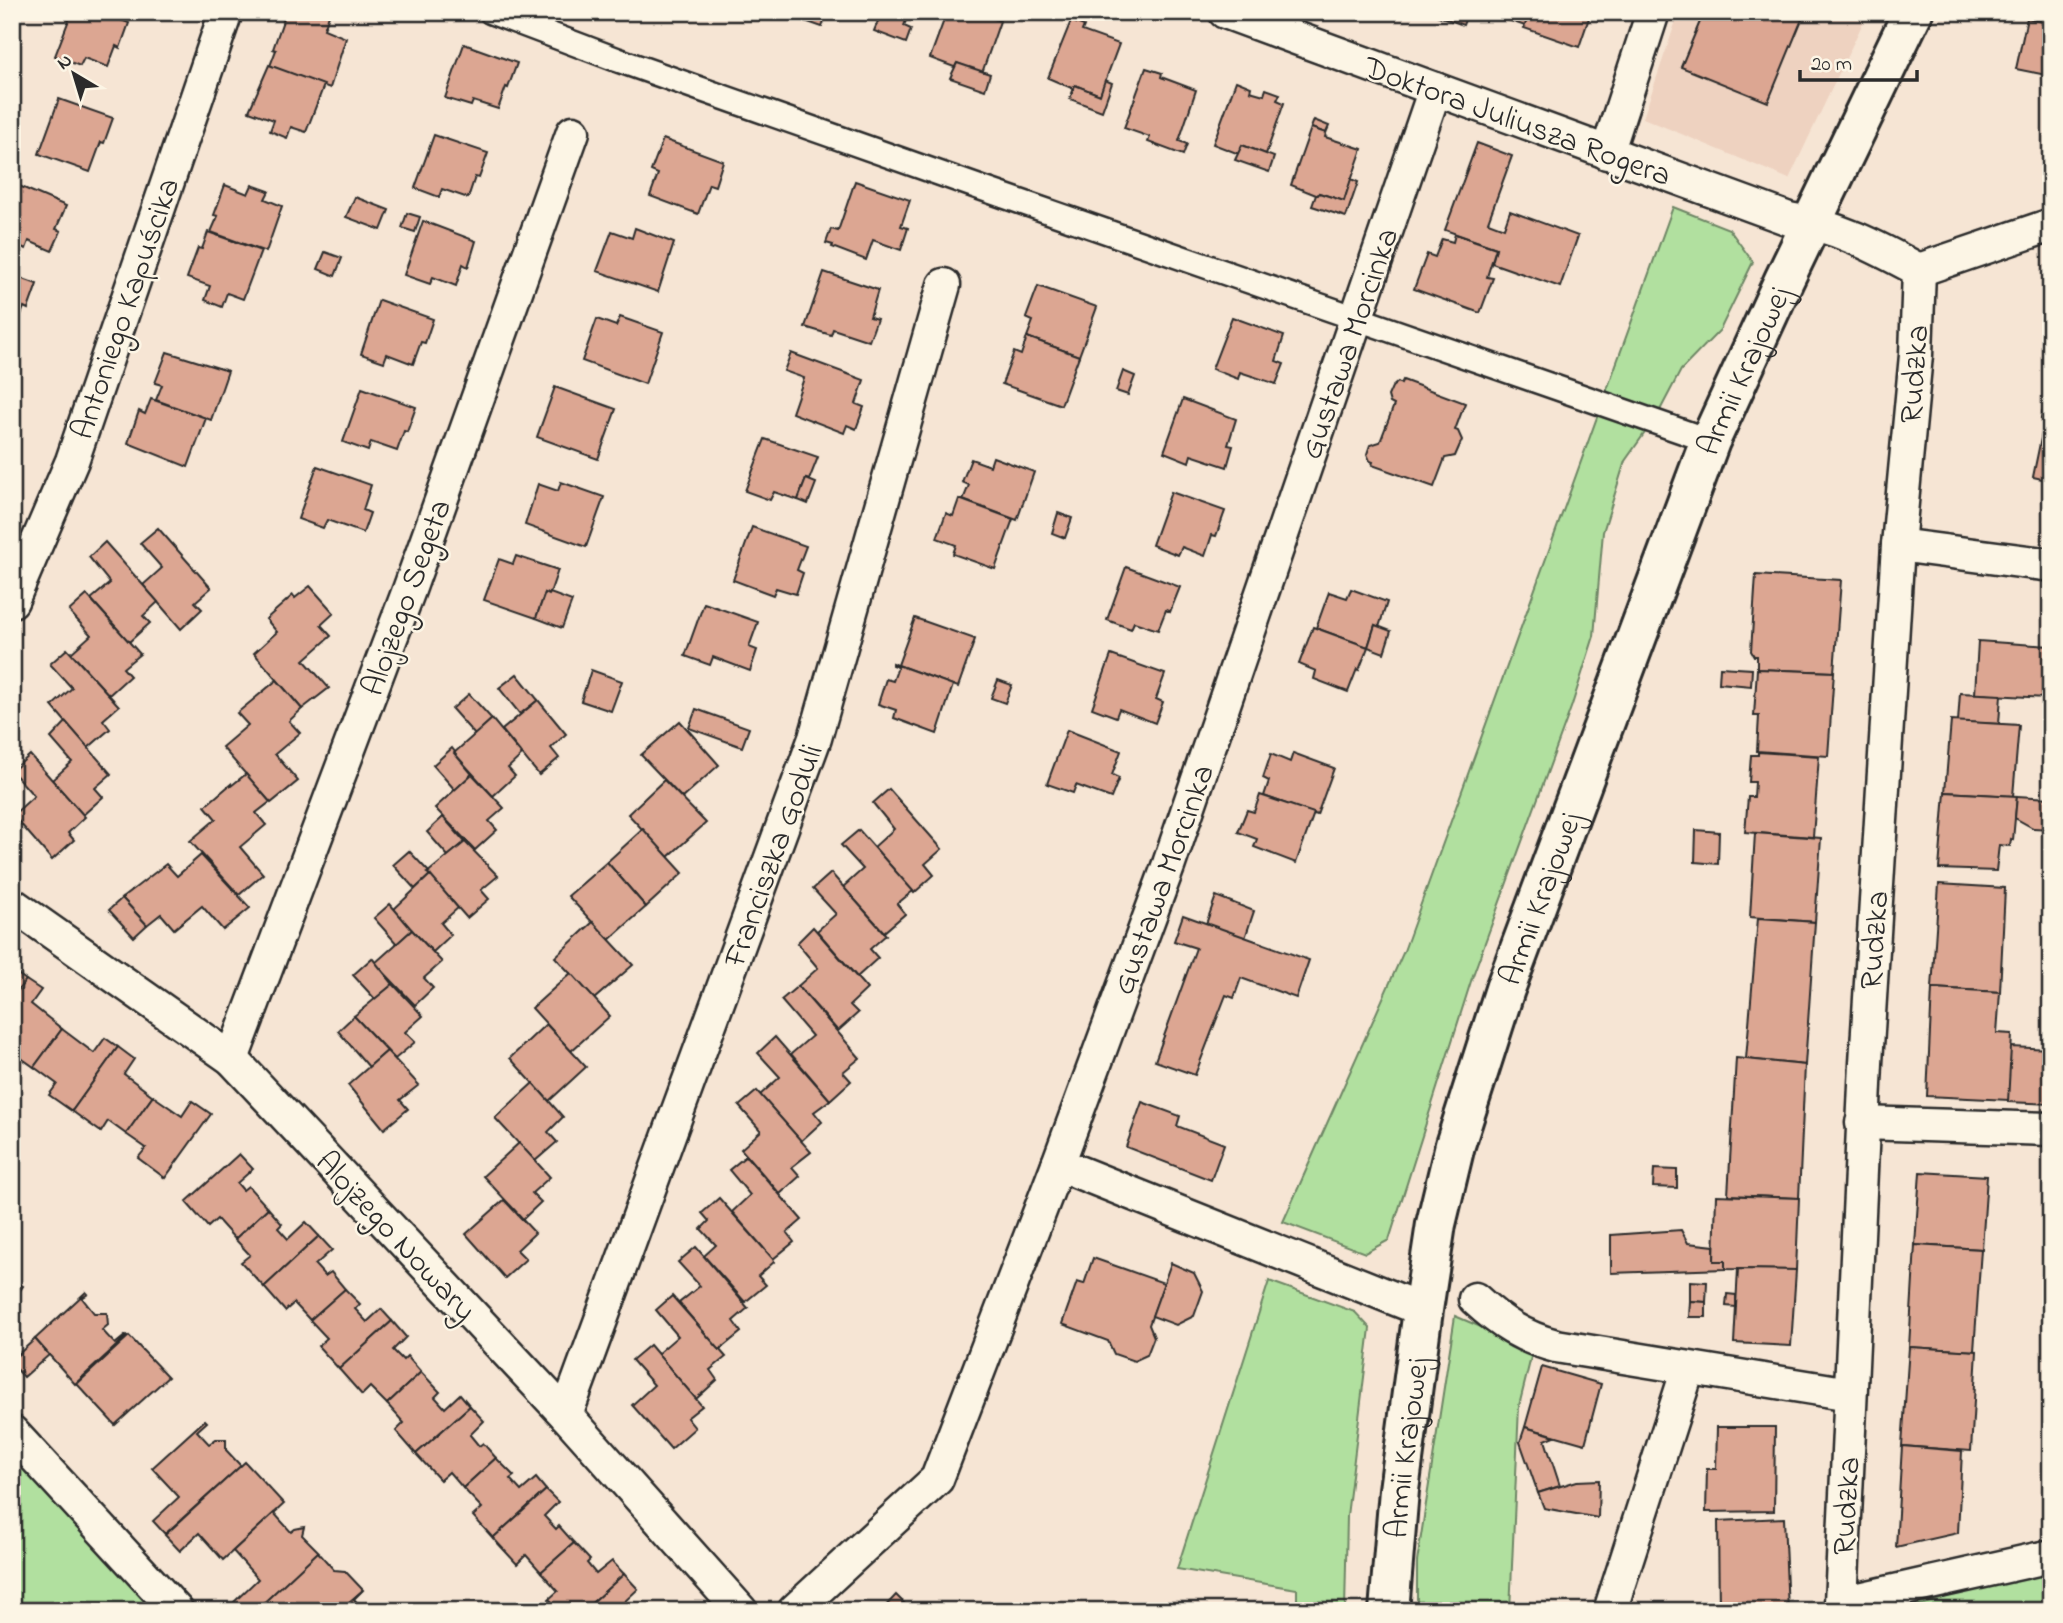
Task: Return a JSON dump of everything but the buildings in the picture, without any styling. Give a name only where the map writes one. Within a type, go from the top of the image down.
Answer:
[{"type":"street","name":"Antoniego Kapuścika","points":[[12,601],[72,461],[226,12]]},
{"type":"street","points":[[491,12],[682,83],[1710,442]]},
{"type":"street","name":"Doktora Juliusza Rogera","points":[[1224,12],[1789,219],[1812,222]]},
{"type":"street","points":[[1607,153],[1653,12]]},
{"type":"street","points":[[1913,12],[1812,222],[1876,246],[1919,270],[2051,225]]},
{"type":"street","name":"Gustawa Morcinka","points":[[794,1611],[937,1479],[1169,864],[1435,89]]},
{"type":"street","name":"Alojzego Segeta","points":[[232,1059],[409,590],[573,132]]},
{"type":"street","name":"Armii Krajowej","points":[[1389,1611],[1399,1490],[1423,1310],[1436,1224],[1455,1145],[1505,989],[1710,442],[1812,222]]},
{"type":"street","name":"Rudzka","points":[[1842,1607],[1862,1123],[1898,545],[1916,355],[1919,270]]},
{"type":"street","name":"Franciszka Goduli","points":[[566,1415],[815,738],[944,285]]},
{"type":"street","points":[[1898,545],[2051,565]]},
{"type":"street","name":"Alojzego Nowary","points":[[12,904],[232,1059],[566,1415],[741,1611]]},
{"type":"street","points":[[1862,1123],[2051,1129]]},
{"type":"street","points":[[1058,1164],[1423,1310]]},
{"type":"street","points":[[1475,1300],[1510,1328],[1532,1339],[1556,1346],[1850,1394]]},
{"type":"street","points":[[1610,1611],[1688,1369]]},
{"type":"street","points":[[12,1432],[177,1611]]},
{"type":"street","points":[[1842,1607],[2051,1556]]},
{"type":"shaded area","points":[[1679,12],[1868,12],[1789,179],[1643,118]]},
{"type":"green space","points":[[1673,207],[1729,229],[1753,262],[1720,330],[1681,370],[1658,414],[1625,461],[1603,532],[1594,636],[1572,705],[1472,978],[1389,1240],[1365,1253],[1283,1222],[1404,951]]},
{"type":"green space","points":[[1269,1281],[1355,1312],[1370,1328],[1347,1516],[1345,1611],[1297,1611],[1297,1589],[1177,1569]]},
{"type":"green space","points":[[1455,1316],[1533,1349],[1519,1406],[1510,1611],[1417,1611],[1417,1562]]},
{"type":"green space","points":[[12,1432],[177,1611],[12,1611]]},
{"type":"green space","points":[[2051,1572],[2051,1611],[1900,1611],[1973,1589]]}]
